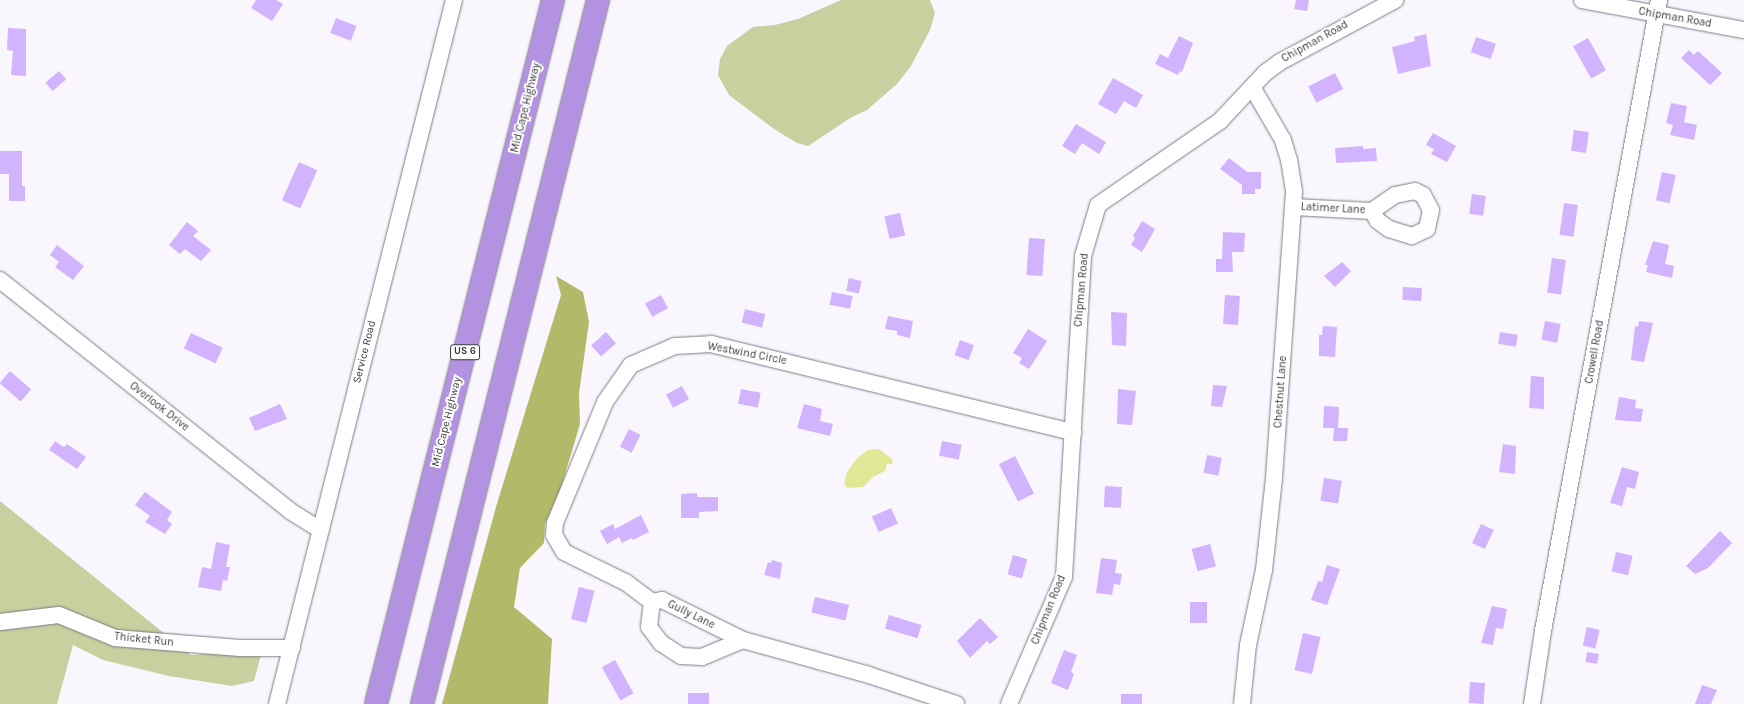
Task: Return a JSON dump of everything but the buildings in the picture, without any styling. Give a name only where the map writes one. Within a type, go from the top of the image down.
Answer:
[{"type":"highway","name":"Mid Cape Highway","points":[[376,704],[553,0]]},
{"type":"highway","points":[[422,704],[598,0]]},
{"type":"street","name":"Chipman Road","points":[[1009,704],[1064,577],[1083,256],[1098,205],[1220,121],[1265,73],[1302,48],[1395,0]]},
{"type":"street","name":"Chipman Road","points":[[1582,0],[1658,7],[1744,30]]},
{"type":"street","name":"Service Road","points":[[277,704],[321,530],[448,2]]},
{"type":"street","name":"Crowell Road","points":[[1532,704],[1542,631],[1658,7]]},
{"type":"street","name":"Chestnut Lane","points":[[1242,704],[1248,645],[1264,570],[1274,478],[1293,206],[1292,176],[1283,140],[1252,87]]},
{"type":"street","name":"Latimer Lane","points":[[1293,206],[1372,211]]},
{"type":"street","name":"Overlook Drive","points":[[0,280],[290,511],[321,530]]},
{"type":"street","name":"Westwind Circle","points":[[652,602],[627,583],[564,552],[554,536],[555,523],[605,402],[631,365],[675,346],[711,344],[1073,432]]},
{"type":"street","name":"Gully Lane","points":[[743,640],[702,657],[681,656],[660,643],[649,627],[652,602],[662,600],[743,640],[869,675],[956,704]]},
{"type":"street","name":"Thicket Run","points":[[0,622],[59,615],[115,638],[240,648],[292,648]]},
{"type":"shaded area","points":[[841,0],[930,0],[935,13],[930,30],[911,66],[897,84],[867,110],[852,117],[808,146],[797,143],[774,129],[729,95],[718,75],[720,59],[727,46],[753,27],[775,25],[798,19]]},
{"type":"shaded area","points":[[556,276],[583,292],[589,322],[579,393],[580,424],[560,491],[545,524],[544,543],[520,568],[514,607],[552,639],[548,704],[442,704],[496,507],[561,295]]},
{"type":"shaded area","points":[[879,449],[892,459],[893,465],[887,463],[885,471],[873,477],[863,487],[847,488],[844,484],[847,472],[857,458],[868,450]]},
{"type":"shaded area","points":[[0,501],[191,655],[230,652],[264,644],[254,681],[232,686],[169,676],[103,660],[73,645],[57,704],[0,704]]}]
